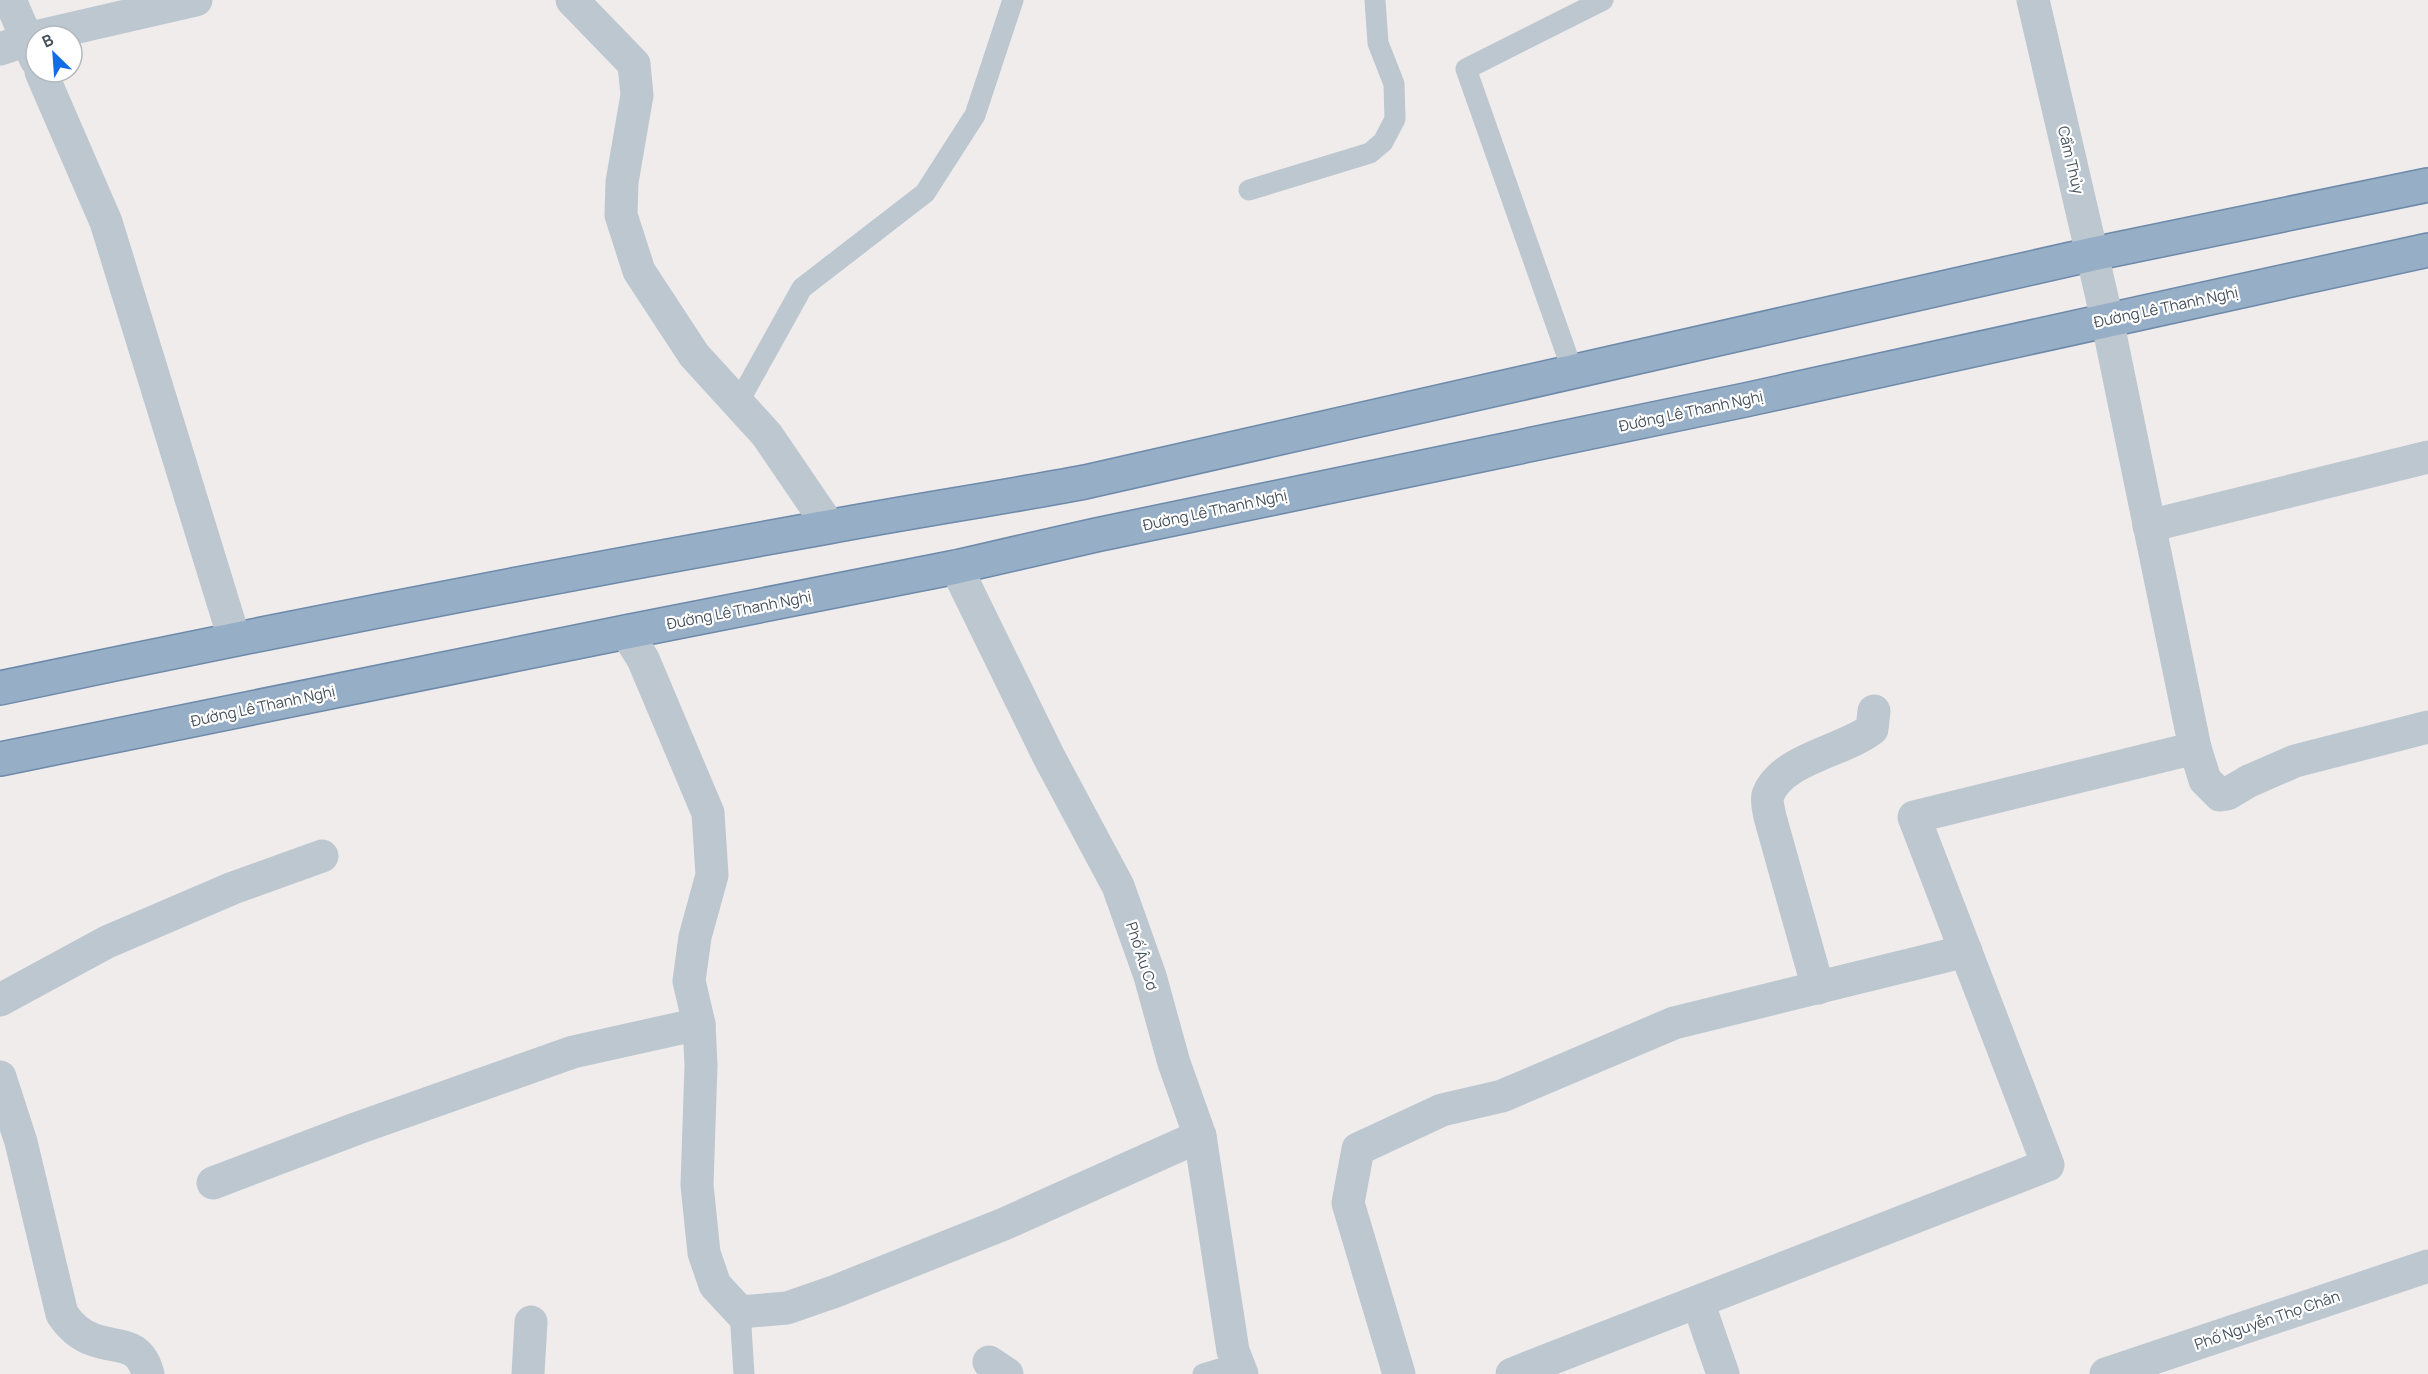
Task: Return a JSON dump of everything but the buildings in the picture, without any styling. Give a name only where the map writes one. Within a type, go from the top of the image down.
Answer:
[{"type":"highway","points":[[0,688],[234,638],[829,526],[1085,482],[2093,254],[2428,185]]},
{"type":"highway","name":"Đường Lê Thanh Nghị","points":[[0,759],[956,567],[1096,535],[1745,400],[2428,250]]},
{"type":"street","points":[[10,0],[24,34]]},
{"type":"street","points":[[84,29],[196,0]]},
{"type":"street","points":[[572,0],[634,64],[637,95],[622,182],[621,214],[639,272],[694,355],[766,435],[829,526]]},
{"type":"street","name":"Cẩm Thủy","points":[[2033,0],[2093,254],[2195,748],[2205,780],[2220,795],[2227,794],[2249,781],[2295,761],[2428,728]]},
{"type":"street","points":[[46,84],[106,222],[234,638]]},
{"type":"street","points":[[2149,526],[2428,457]]},
{"type":"street","name":"Phố Âu Cơ","points":[[956,567],[1049,757],[1118,886],[1150,976],[1174,1063],[1200,1136],[1233,1351],[1240,1369]]},
{"type":"street","points":[[626,632],[643,659],[708,813],[712,875],[695,937],[689,981],[699,1024],[701,1065],[697,1185],[704,1253],[715,1285],[740,1312],[787,1308],[836,1291],[1004,1224],[1200,1136]]},
{"type":"street","points":[[1818,988],[1770,817],[1767,796],[1776,781],[1800,764],[1859,739],[1872,729],[1874,711]]},
{"type":"street","points":[[1512,1374],[2048,1165],[1914,817],[2195,748]]},
{"type":"street","points":[[0,1000],[107,942],[233,888],[321,856]]},
{"type":"street","points":[[1399,1374],[1347,1203],[1358,1149],[1442,1110],[1502,1096],[1674,1023],[1966,951]]},
{"type":"street","points":[[213,1183],[358,1128],[573,1052],[699,1024]]},
{"type":"street","points":[[0,1077],[21,1142],[62,1314],[72,1329],[93,1340],[132,1348],[145,1363],[148,1374]]},
{"type":"street","name":"Phố Nguyễn Thọ Chân","points":[[2106,1374],[2428,1266]]},
{"type":"street","points":[[1698,1302],[1723,1374]]},
{"type":"street","points":[[528,1374],[531,1322]]},
{"type":"lane","points":[[738,403],[802,288],[925,193],[975,115],[1013,0]]},
{"type":"lane","points":[[1249,190],[1370,153],[1383,142],[1395,119],[1394,84],[1378,43],[1375,0]]},
{"type":"lane","points":[[1573,372],[1467,69],[1603,0]]},
{"type":"lane","points":[[740,1312],[744,1374]]},
{"type":"lane","points":[[1203,1374],[1240,1369]]}]
